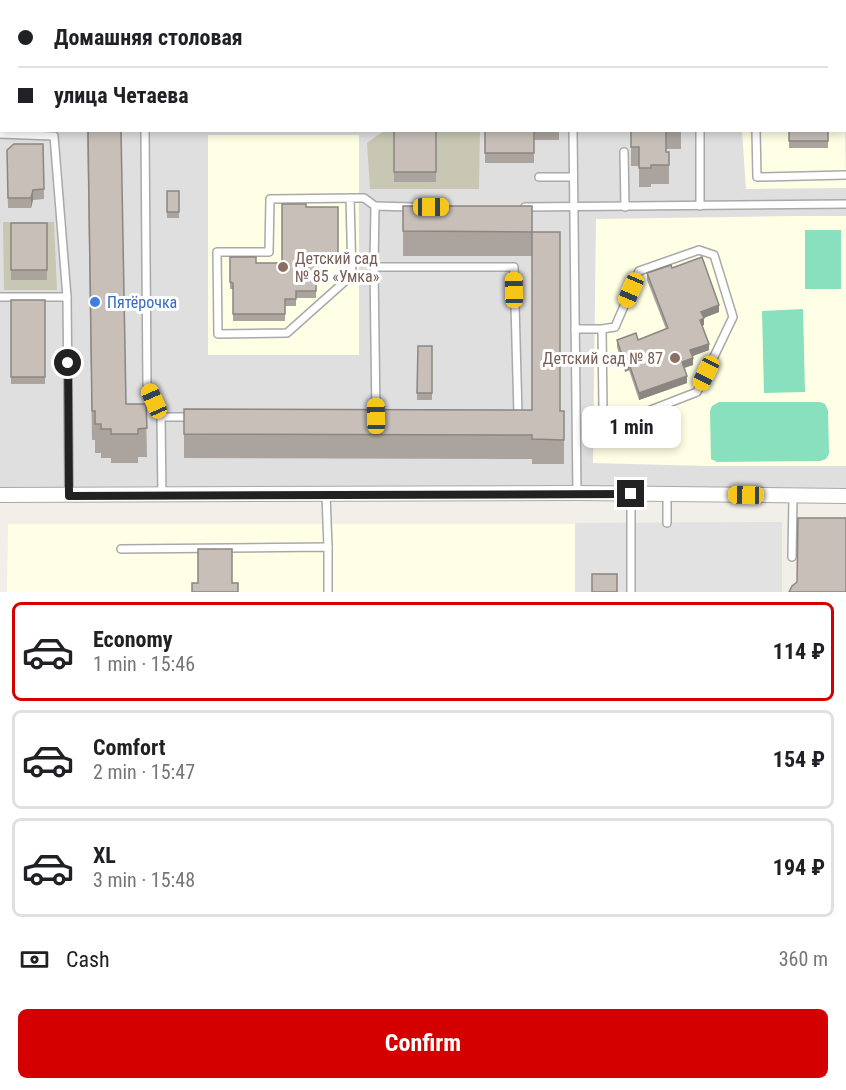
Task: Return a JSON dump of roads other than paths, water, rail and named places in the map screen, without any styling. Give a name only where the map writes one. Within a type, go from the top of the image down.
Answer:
[{"type":"street","points":[[0,495],[577,493],[846,496]]},
{"type":"lane","points":[[145,132],[147,384],[161,417],[162,496]]},
{"type":"lane","points":[[573,132],[577,493]]},
{"type":"lane","points":[[700,132],[700,206]]},
{"type":"lane","points":[[756,132],[757,177],[846,176]]},
{"type":"lane","points":[[0,134],[57,134],[67,297],[69,496]]},
{"type":"lane","points":[[624,152],[625,207]]},
{"type":"lane","points":[[539,177],[573,177]]},
{"type":"lane","points":[[350,198],[352,275],[286,333],[218,334],[217,252],[269,252],[270,200],[350,198],[364,198],[375,206],[420,207]]},
{"type":"lane","points":[[514,207],[846,204]]},
{"type":"lane","points":[[375,206],[376,416]]},
{"type":"lane","points":[[575,329],[615,327],[639,271],[699,250],[714,255],[733,317],[697,392],[643,413],[603,411],[602,328]]},
{"type":"lane","points":[[374,267],[514,267],[518,415],[506,415]]},
{"type":"lane","points":[[0,297],[67,297]]},
{"type":"lane","points":[[364,416],[388,416]]},
{"type":"lane","points":[[161,417],[197,417]]},
{"type":"lane","points":[[631,494],[631,592]]},
{"type":"lane","points":[[667,494],[668,523]]},
{"type":"lane","points":[[326,495],[328,592]]},
{"type":"lane","points":[[792,557],[793,496]]},
{"type":"lane","points":[[121,549],[328,547]]},
{"type":"place","name":"Детский сад № 85 «Умка»","points":[[283,267]]},
{"type":"place","name":"Пятёрочка","points":[[95,302]]},
{"type":"place","name":"Детский сад № 87","points":[[675,358]]}]
